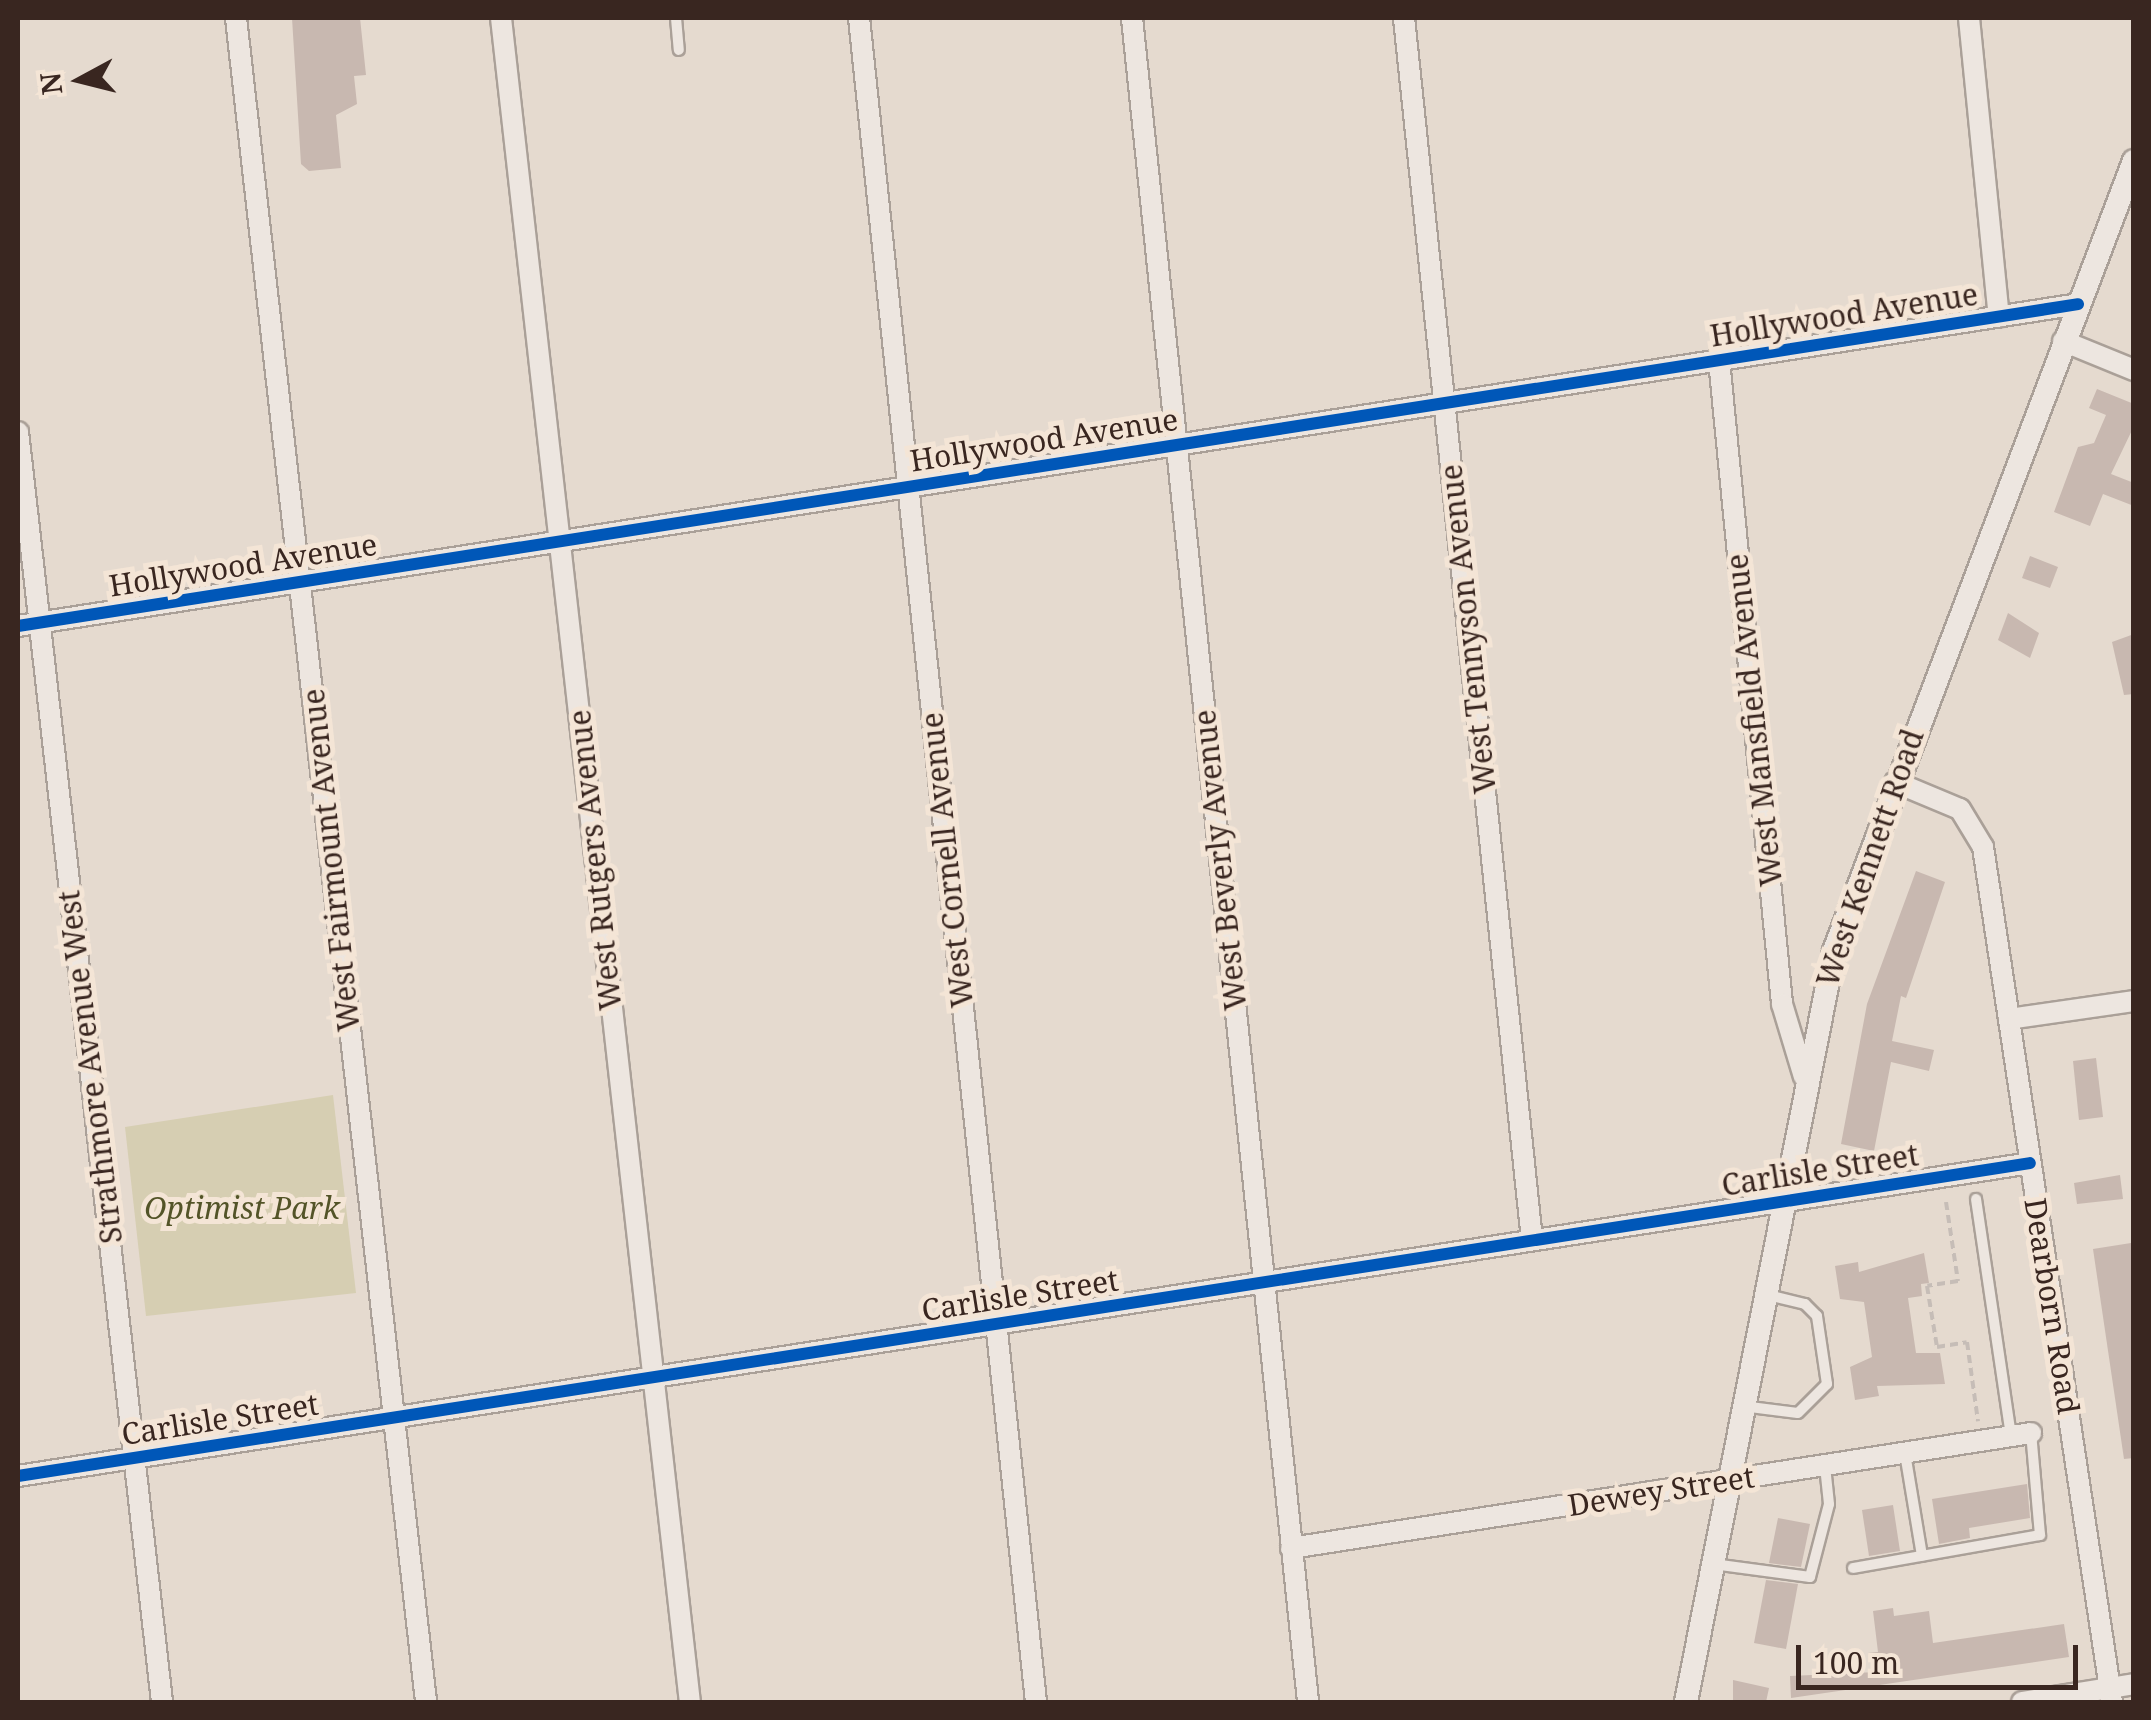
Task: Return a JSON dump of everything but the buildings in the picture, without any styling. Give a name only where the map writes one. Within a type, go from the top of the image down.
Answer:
[{"type":"street","name":"West Fairmount Avenue","points":[[236,18],[426,1702]]},
{"type":"street","name":"West Rutgers Avenue","points":[[501,18],[690,1702]]},
{"type":"street","name":"West Cornell Avenue","points":[[858,18],[1036,1702]]},
{"type":"street","name":"West Beverly Avenue","points":[[1132,18],[1308,1702]]},
{"type":"street","name":"West Tennyson Avenue","points":[[1404,18],[1532,1240]]},
{"type":"street","points":[[1969,18],[2000,316]]},
{"type":"street","name":"West Kennett Road","points":[[1686,1702],[1804,1077],[1834,951],[1894,782],[2134,162]]},
{"type":"street","name":"Hollywood Avenue","points":[[18,626],[2078,304]]},
{"type":"street","points":[[2063,341],[2134,370]]},
{"type":"street","name":"West Mansfield Avenue","points":[[1719,360],[1782,1004],[1804,1077]]},
{"type":"street","name":"Strathmore Avenue West","points":[[18,432],[162,1702]]},
{"type":"street","name":"Dearborn Road","points":[[1894,782],[1954,805],[1978,832],[2111,1695]]},
{"type":"street","points":[[2009,1019],[2134,1001]]},
{"type":"street","name":"Carlisle Street","points":[[18,1476],[2030,1162]]},
{"type":"street","name":"Dewey Street","points":[[1292,1548],[2021,1435]]},
{"type":"street","points":[[2022,1702],[2111,1695],[2134,1684]]},
{"type":"lane","points":[[676,18],[679,50]]},
{"type":"lane","points":[[1853,1568],[2040,1535],[1976,1199]]},
{"type":"lane","points":[[1741,1406],[1798,1413],[1826,1384],[1817,1316],[1805,1304],[1763,1294]]},
{"type":"lane","points":[[1905,1453],[1922,1556]]},
{"type":"lane","points":[[1711,1564],[1810,1577],[1829,1504],[1825,1465]]},
{"type":"path","points":[[1946,1202],[1958,1280],[1927,1286],[1936,1347],[1967,1342],[1978,1421]]},
{"type":"green space","name":"Optimist Park","points":[[333,1095],[356,1293],[146,1316],[125,1127]]},
{"type":"cycle path","points":[[18,626],[2078,304]]},
{"type":"cycle path","points":[[18,1476],[2030,1163]]}]
